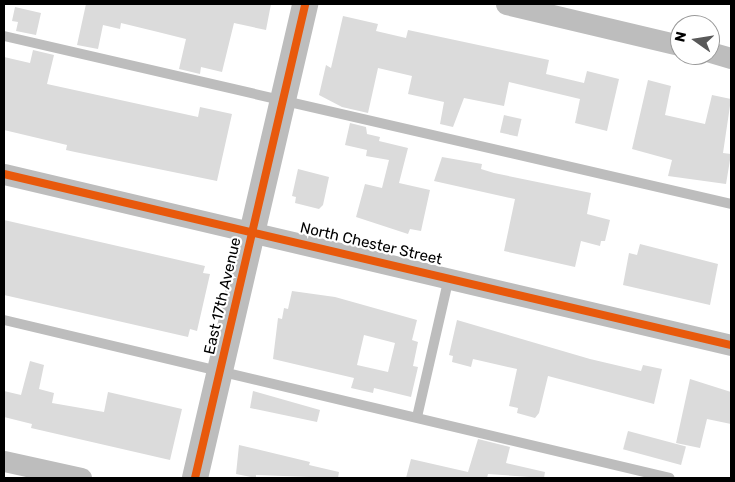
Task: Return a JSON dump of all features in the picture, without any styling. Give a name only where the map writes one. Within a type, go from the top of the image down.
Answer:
[{"type":"street","name":"East 17th Avenue","points":[[195,478],[305,4]]},
{"type":"street","points":[[506,4],[670,43]]},
{"type":"street","name":"North Chester Street","points":[[4,174],[252,230],[731,345]]},
{"type":"street","points":[[4,460],[81,478]]},
{"type":"lane","points":[[4,36],[282,102],[731,204]]},
{"type":"lane","points":[[417,417],[449,277]]},
{"type":"lane","points":[[4,320],[670,478]]},
{"type":"building","points":[[86,4],[271,4],[266,30],[234,23],[222,72],[201,67],[200,74],[179,69],[186,39],[121,23],[120,29],[103,25],[98,49],[77,45]]},
{"type":"building","points":[[15,7],[41,13],[36,35],[16,31],[18,22],[12,21]]},
{"type":"building","points":[[343,16],[378,24],[376,31],[406,38],[408,30],[549,60],[546,74],[584,83],[587,71],[619,79],[607,131],[575,123],[580,99],[509,82],[504,106],[464,98],[453,127],[440,124],[444,102],[408,94],[412,76],[378,68],[368,113],[342,107],[319,95],[326,65],[331,68]]},
{"type":"building","points":[[33,50],[54,55],[47,84],[198,117],[200,107],[232,114],[217,181],[66,150],[67,145],[4,130],[4,57],[30,63]]},
{"type":"building","points":[[648,80],[671,86],[665,115],[705,124],[712,95],[731,99],[723,153],[731,154],[726,184],[668,176],[672,160],[632,149]]},
{"type":"building","points":[[504,115],[522,119],[517,137],[500,133]]},
{"type":"building","points":[[350,123],[366,127],[367,134],[380,137],[379,141],[408,148],[399,183],[430,190],[421,231],[410,229],[408,234],[356,217],[365,184],[382,188],[389,160],[366,156],[367,150],[345,145]]},
{"type":"building","points":[[442,157],[482,164],[481,169],[494,173],[591,193],[587,214],[610,220],[605,241],[601,241],[600,246],[581,241],[575,267],[504,251],[515,199],[434,181]]},
{"type":"building","points":[[298,169],[329,177],[323,205],[319,209],[295,203],[296,197],[292,196]]},
{"type":"building","points":[[4,220],[205,266],[203,273],[210,274],[197,331],[190,329],[188,337],[4,295]]},
{"type":"building","points":[[640,244],[718,264],[710,305],[623,285],[629,253],[637,255]]},
{"type":"building","points":[[292,291],[335,297],[417,320],[412,340],[418,342],[413,366],[418,367],[411,397],[374,388],[373,393],[351,388],[354,378],[273,359],[278,318],[282,319],[284,308],[288,309]],"holes":[[[364,335],[395,343],[388,372],[357,365]]]},
{"type":"building","points":[[457,320],[590,359],[641,371],[643,365],[662,369],[654,404],[548,376],[539,413],[535,418],[517,413],[518,408],[509,406],[517,369],[473,359],[471,367],[452,362],[453,356],[449,355]]},
{"type":"building","points":[[30,361],[44,365],[39,389],[54,393],[52,403],[104,412],[108,392],[182,409],[170,460],[31,428],[32,424],[4,417],[4,391],[21,395]]},
{"type":"building","points":[[690,379],[731,392],[731,424],[707,419],[700,448],[676,443]]},
{"type":"building","points":[[253,391],[320,410],[317,422],[250,408]]},
{"type":"building","points":[[628,431],[686,447],[681,465],[623,449]]},
{"type":"building","points":[[478,439],[510,447],[506,463],[545,472],[544,478],[488,474],[487,478],[406,478],[411,459],[468,472]]},
{"type":"building","points":[[239,445],[310,462],[309,465],[339,472],[338,478],[256,475],[256,478],[236,474]]},
{"type":"cycle path","points":[[195,478],[305,4]]},
{"type":"cycle path","points":[[4,174],[731,345]]}]
